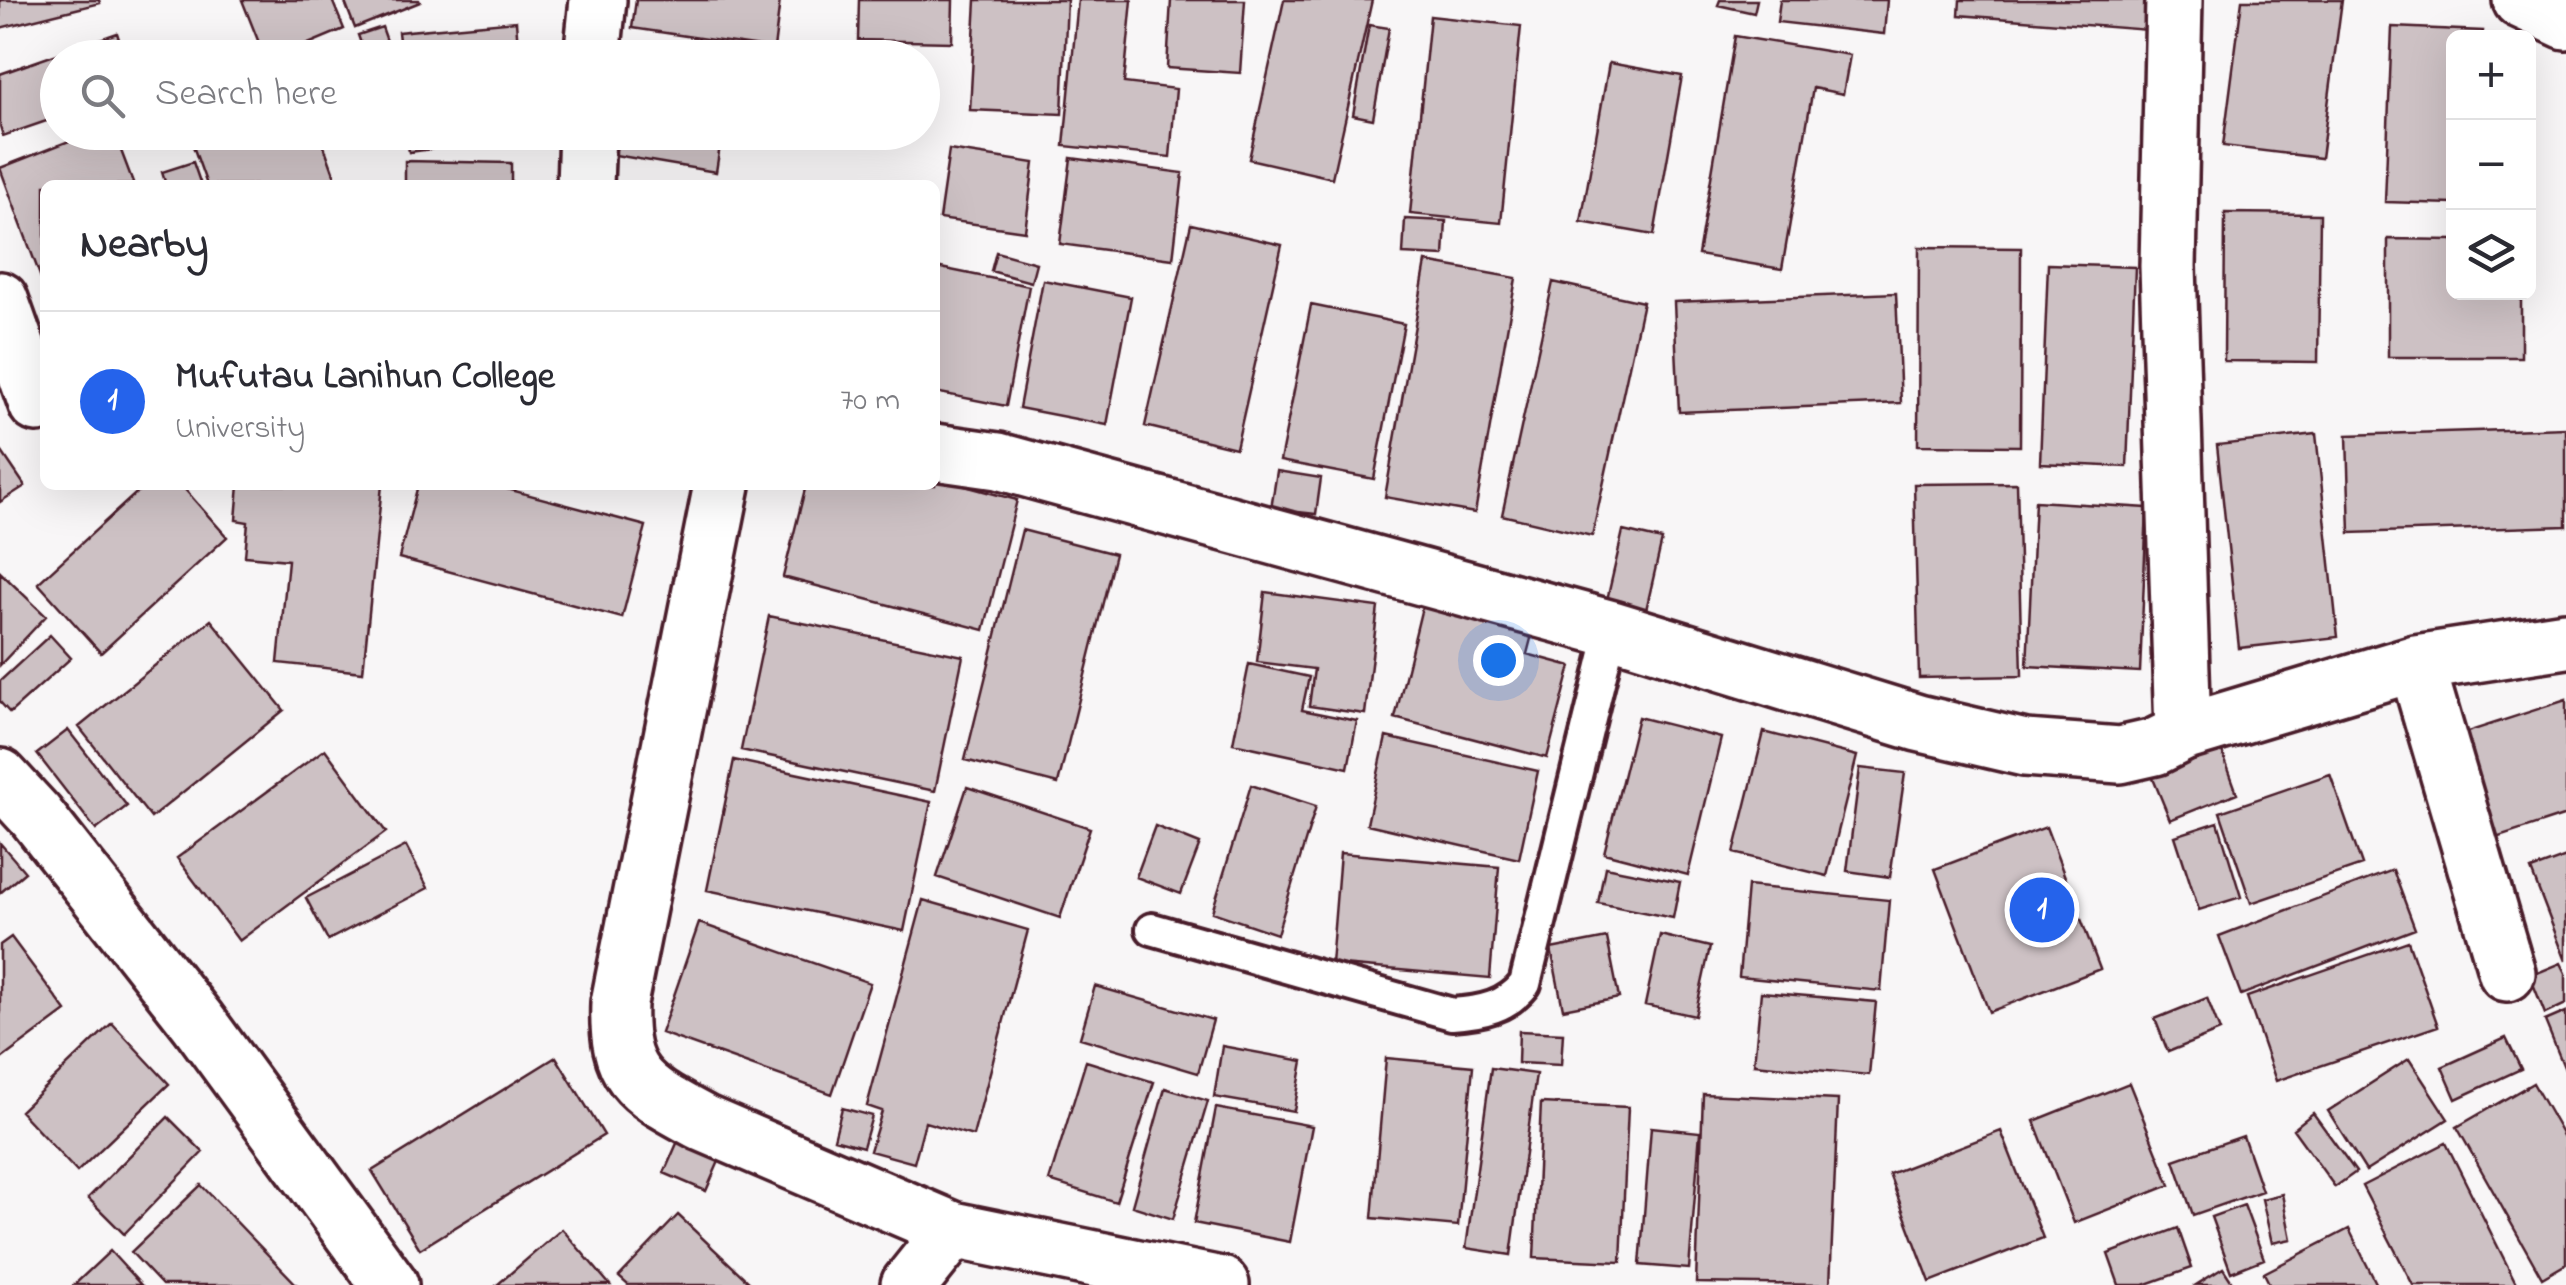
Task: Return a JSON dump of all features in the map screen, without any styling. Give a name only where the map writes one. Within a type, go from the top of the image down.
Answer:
[{"type":"street","points":[[594,40],[598,0]]},
{"type":"street","points":[[2174,0],[2168,266],[2183,733]]},
{"type":"street","points":[[2521,0],[2566,20]]},
{"type":"street","points":[[585,180],[586,150]]},
{"type":"street","points":[[0,300],[27,411]]},
{"type":"street","points":[[940,453],[998,462],[1612,629],[1918,723],[2025,748],[2120,755],[2416,663],[2566,640]]},
{"type":"street","points":[[721,490],[619,1003],[618,1041],[636,1081],[664,1102],[797,1165],[952,1230],[1221,1285]]},
{"type":"street","points":[[2416,663],[2507,973]]},
{"type":"street","points":[[0,777],[36,816],[198,1022],[390,1285]]},
{"type":"street","points":[[909,1285],[952,1230]]},
{"type":"lane","points":[[1152,929],[1452,1014],[1494,1007],[1514,998],[1525,984],[1612,629]]},
{"type":"building","points":[[0,0],[99,0],[100,3],[0,28]]},
{"type":"building","points":[[242,0],[332,0],[344,29],[318,40],[258,40]]},
{"type":"building","points":[[344,0],[419,0],[420,2],[355,28]]},
{"type":"building","points":[[636,0],[780,0],[775,40],[713,40],[632,28]]},
{"type":"building","points":[[859,0],[953,0],[952,42],[858,40]]},
{"type":"building","points":[[976,0],[1067,0],[1062,114],[970,110]]},
{"type":"building","points":[[1078,0],[1132,0],[1124,83],[1176,89],[1170,157],[1064,146]]},
{"type":"building","points":[[1171,0],[1245,0],[1240,73],[1167,68]]},
{"type":"building","points":[[1284,0],[1372,0],[1332,178],[1249,159]]},
{"type":"building","points":[[1720,0],[1757,0],[1754,13],[1718,5]]},
{"type":"building","points":[[1780,0],[1887,0],[1884,34],[1777,22]]},
{"type":"building","points":[[1960,0],[2150,0],[2148,30],[1959,15]]},
{"type":"building","points":[[2242,0],[2342,0],[2321,158],[2223,146]]},
{"type":"building","points":[[1430,16],[1521,26],[1501,223],[1410,214]]},
{"type":"building","points":[[516,21],[517,40],[399,40],[398,32]]},
{"type":"building","points":[[1369,25],[1389,28],[1373,119],[1353,115]]},
{"type":"building","points":[[382,27],[387,40],[360,40],[358,35]]},
{"type":"building","points":[[2392,27],[2460,30],[2446,30],[2446,204],[2385,202]]},
{"type":"building","points":[[117,33],[119,40],[97,40]]},
{"type":"building","points":[[1735,36],[1850,55],[1843,94],[1813,88],[1782,269],[1698,255]]},
{"type":"building","points":[[40,60],[40,123],[3,136],[0,74]]},
{"type":"building","points":[[1609,63],[1682,76],[1654,235],[1581,222]]},
{"type":"building","points":[[46,150],[121,150],[132,180],[40,180],[40,276],[0,168]]},
{"type":"building","points":[[194,150],[325,150],[336,180],[205,180]]},
{"type":"building","points":[[616,150],[719,150],[716,172],[615,155]]},
{"type":"building","points":[[949,150],[1034,163],[1025,231],[940,219]]},
{"type":"building","points":[[1071,158],[1183,173],[1173,259],[1060,244]]},
{"type":"building","points":[[405,161],[511,163],[511,180],[405,180]]},
{"type":"building","points":[[193,162],[199,180],[164,180],[162,172]]},
{"type":"building","points":[[2225,213],[2320,214],[2318,362],[2224,361]]},
{"type":"building","points":[[1405,219],[1446,221],[1444,256],[1403,254]]},
{"type":"building","points":[[1191,224],[1282,245],[1236,448],[1145,426]]},
{"type":"building","points":[[2388,239],[2446,240],[2446,300],[2521,300],[2521,357],[2388,357]]},
{"type":"building","points":[[1919,247],[2021,248],[2020,446],[1918,445]]},
{"type":"building","points":[[996,252],[1036,263],[1031,282],[991,271]]},
{"type":"building","points":[[1426,262],[1516,278],[1475,513],[1385,497]]},
{"type":"building","points":[[2048,264],[2135,267],[2127,467],[2040,463]]},
{"type":"building","points":[[940,268],[1029,286],[1006,406],[940,393]]},
{"type":"building","points":[[1043,280],[1131,297],[1107,425],[1019,408]]},
{"type":"building","points":[[1553,282],[1643,302],[1592,536],[1502,515]]},
{"type":"building","points":[[1896,293],[1901,403],[1679,412],[1674,302]]},
{"type":"building","points":[[1311,305],[1404,324],[1374,479],[1280,461]]},
{"type":"building","points":[[2566,428],[2566,526],[2350,533],[2347,435]]},
{"type":"building","points":[[2316,434],[2338,637],[2239,648],[2217,445]]},
{"type":"building","points":[[0,453],[25,486],[0,502]]},
{"type":"building","points":[[1277,471],[1321,478],[1316,514],[1271,509]]},
{"type":"building","points":[[940,479],[1017,500],[984,630],[783,577],[805,490],[940,490]]},
{"type":"building","points":[[2017,483],[2022,676],[1919,678],[1914,484]]},
{"type":"building","points":[[140,490],[185,490],[227,537],[101,653],[38,583]]},
{"type":"building","points":[[239,490],[381,490],[363,672],[278,663],[288,560],[245,556],[248,522],[236,520]]},
{"type":"building","points":[[417,490],[511,490],[646,526],[622,618],[399,558]]},
{"type":"building","points":[[2035,501],[2147,508],[2140,672],[2027,666]]},
{"type":"building","points":[[1022,530],[1115,554],[1058,784],[965,760]]},
{"type":"building","points":[[1623,531],[1662,540],[1646,610],[1607,600]]},
{"type":"building","points":[[0,572],[46,616],[0,665]]},
{"type":"building","points":[[1265,592],[1378,607],[1365,714],[1309,706],[1314,669],[1257,662]]},
{"type":"building","points":[[1423,603],[1533,631],[1527,654],[1571,666],[1547,758],[1395,718]]},
{"type":"building","points":[[769,616],[963,656],[935,791],[741,750]]},
{"type":"building","points":[[211,620],[284,710],[151,818],[79,727]]},
{"type":"building","points":[[50,635],[71,658],[10,713],[0,702],[0,681]]},
{"type":"building","points":[[1249,664],[1309,677],[1302,710],[1357,721],[1348,768],[1233,743]]},
{"type":"building","points":[[2566,700],[2566,815],[2496,838],[2461,734]]},
{"type":"building","points":[[1638,717],[1721,738],[1688,875],[1604,853]]},
{"type":"building","points":[[68,730],[127,806],[96,830],[37,754]]},
{"type":"building","points":[[1764,732],[1857,756],[1827,876],[1734,853]]},
{"type":"building","points":[[1386,737],[1538,771],[1519,859],[1367,824]]},
{"type":"building","points":[[325,749],[386,832],[239,941],[177,858]]},
{"type":"building","points":[[2221,749],[2237,793],[2170,820],[2152,776]]},
{"type":"building","points":[[734,760],[931,802],[904,931],[707,890]]},
{"type":"building","points":[[1860,768],[1905,773],[1890,877],[1847,871]]},
{"type":"building","points":[[2330,774],[2362,865],[2251,903],[2220,812]]},
{"type":"building","points":[[1251,785],[1316,806],[1277,934],[1212,912]]},
{"type":"building","points":[[967,787],[1090,828],[1060,918],[937,877]]},
{"type":"building","points":[[2218,822],[2241,897],[2199,910],[2175,836]]},
{"type":"building","points":[[1155,826],[1200,844],[1181,894],[1136,877]]},
{"type":"building","points":[[2046,827],[2100,969],[1989,1012],[1935,869]]},
{"type":"building","points":[[0,843],[25,872],[0,893]]},
{"type":"building","points":[[406,846],[428,888],[328,940],[306,898]]},
{"type":"building","points":[[1340,853],[1499,867],[1490,978],[1331,964]]},
{"type":"building","points":[[2566,857],[2566,961],[2531,870]]},
{"type":"building","points":[[1605,867],[1680,882],[1673,918],[1598,903]]},
{"type":"building","points":[[2393,870],[2415,929],[2241,995],[2219,936]]},
{"type":"building","points":[[1747,886],[1889,900],[1881,991],[1739,977]]},
{"type":"building","points":[[923,900],[1028,930],[973,1136],[925,1122],[914,1163],[870,1151],[882,1111],[867,1106]]},
{"type":"building","points":[[699,923],[870,983],[832,1094],[661,1033]]},
{"type":"building","points":[[1660,935],[1710,947],[1695,1016],[1645,1005]]},
{"type":"building","points":[[11,937],[66,1011],[0,1060],[0,945]]},
{"type":"building","points":[[1607,938],[1619,998],[1563,1009],[1551,949]]},
{"type":"building","points":[[2408,941],[2438,1026],[2276,1081],[2247,997]]},
{"type":"building","points":[[2561,963],[2566,973],[2566,1004],[2545,1014],[2530,976]]},
{"type":"building","points":[[1095,986],[1213,1020],[1198,1073],[1080,1038]]},
{"type":"building","points":[[1761,992],[1876,1002],[1869,1075],[1754,1064]]},
{"type":"building","points":[[2207,998],[2220,1031],[2168,1052],[2155,1019]]},
{"type":"building","points":[[2566,1012],[2566,1072],[2545,1021]]},
{"type":"building","points":[[112,1023],[169,1084],[77,1172],[20,1111]]},
{"type":"building","points":[[1519,1031],[1563,1033],[1561,1065],[1518,1063]]},
{"type":"building","points":[[2506,1038],[2521,1069],[2456,1099],[2442,1067]]},
{"type":"building","points":[[1222,1046],[1303,1061],[1294,1111],[1214,1097]]},
{"type":"building","points":[[556,1057],[604,1135],[420,1249],[372,1171]]},
{"type":"building","points":[[1386,1058],[1473,1066],[1458,1226],[1372,1218]]},
{"type":"building","points":[[2409,1059],[2448,1119],[2366,1171],[2328,1111]]},
{"type":"building","points":[[1086,1061],[1154,1082],[1116,1202],[1049,1181]]},
{"type":"building","points":[[1491,1068],[1536,1074],[1511,1255],[1466,1248]]},
{"type":"building","points":[[2129,1083],[2170,1185],[2074,1223],[2034,1121]]},
{"type":"building","points":[[2533,1083],[2566,1141],[2566,1264],[2542,1278],[2457,1127]]},
{"type":"building","points":[[1165,1088],[1208,1101],[1173,1219],[1132,1206]]},
{"type":"building","points":[[1703,1094],[1838,1100],[1830,1285],[1696,1283]]},
{"type":"building","points":[[1541,1103],[1628,1107],[1621,1262],[1534,1258]]},
{"type":"building","points":[[842,1108],[872,1116],[863,1147],[834,1139]]},
{"type":"building","points":[[1216,1108],[1312,1126],[1290,1242],[1194,1223]]},
{"type":"building","points":[[2313,1113],[2356,1172],[2335,1187],[2293,1129]]},
{"type":"building","points":[[168,1117],[203,1152],[124,1234],[88,1198]]},
{"type":"building","points":[[1651,1127],[1700,1132],[1689,1269],[1640,1265]]},
{"type":"building","points":[[2001,1131],[2043,1238],[1930,1282],[1889,1174]]},
{"type":"building","points":[[2243,1136],[2262,1191],[2193,1215],[2174,1160]]},
{"type":"building","points":[[678,1141],[720,1159],[706,1191],[664,1173]]},
{"type":"building","points":[[2446,1143],[2517,1285],[2413,1285],[2362,1186]]},
{"type":"building","points":[[201,1185],[297,1285],[162,1285],[131,1252]]},
{"type":"building","points":[[2282,1194],[2291,1239],[2272,1243],[2262,1199]]},
{"type":"building","points":[[2244,1205],[2264,1259],[2231,1272],[2211,1217]]},
{"type":"building","points":[[678,1215],[752,1285],[628,1285],[619,1277]]},
{"type":"building","points":[[2178,1228],[2192,1268],[2144,1285],[2119,1285],[2108,1254]]},
{"type":"building","points":[[562,1229],[610,1285],[497,1285]]},
{"type":"building","points":[[2349,1229],[2377,1285],[2270,1285],[2264,1273]]},
{"type":"building","points":[[110,1251],[141,1285],[74,1285]]},
{"type":"building","points":[[2223,1268],[2234,1285],[2196,1285]]},
{"type":"place","name":"Mufutau Lanihun College","points":[[2042,910]]}]
